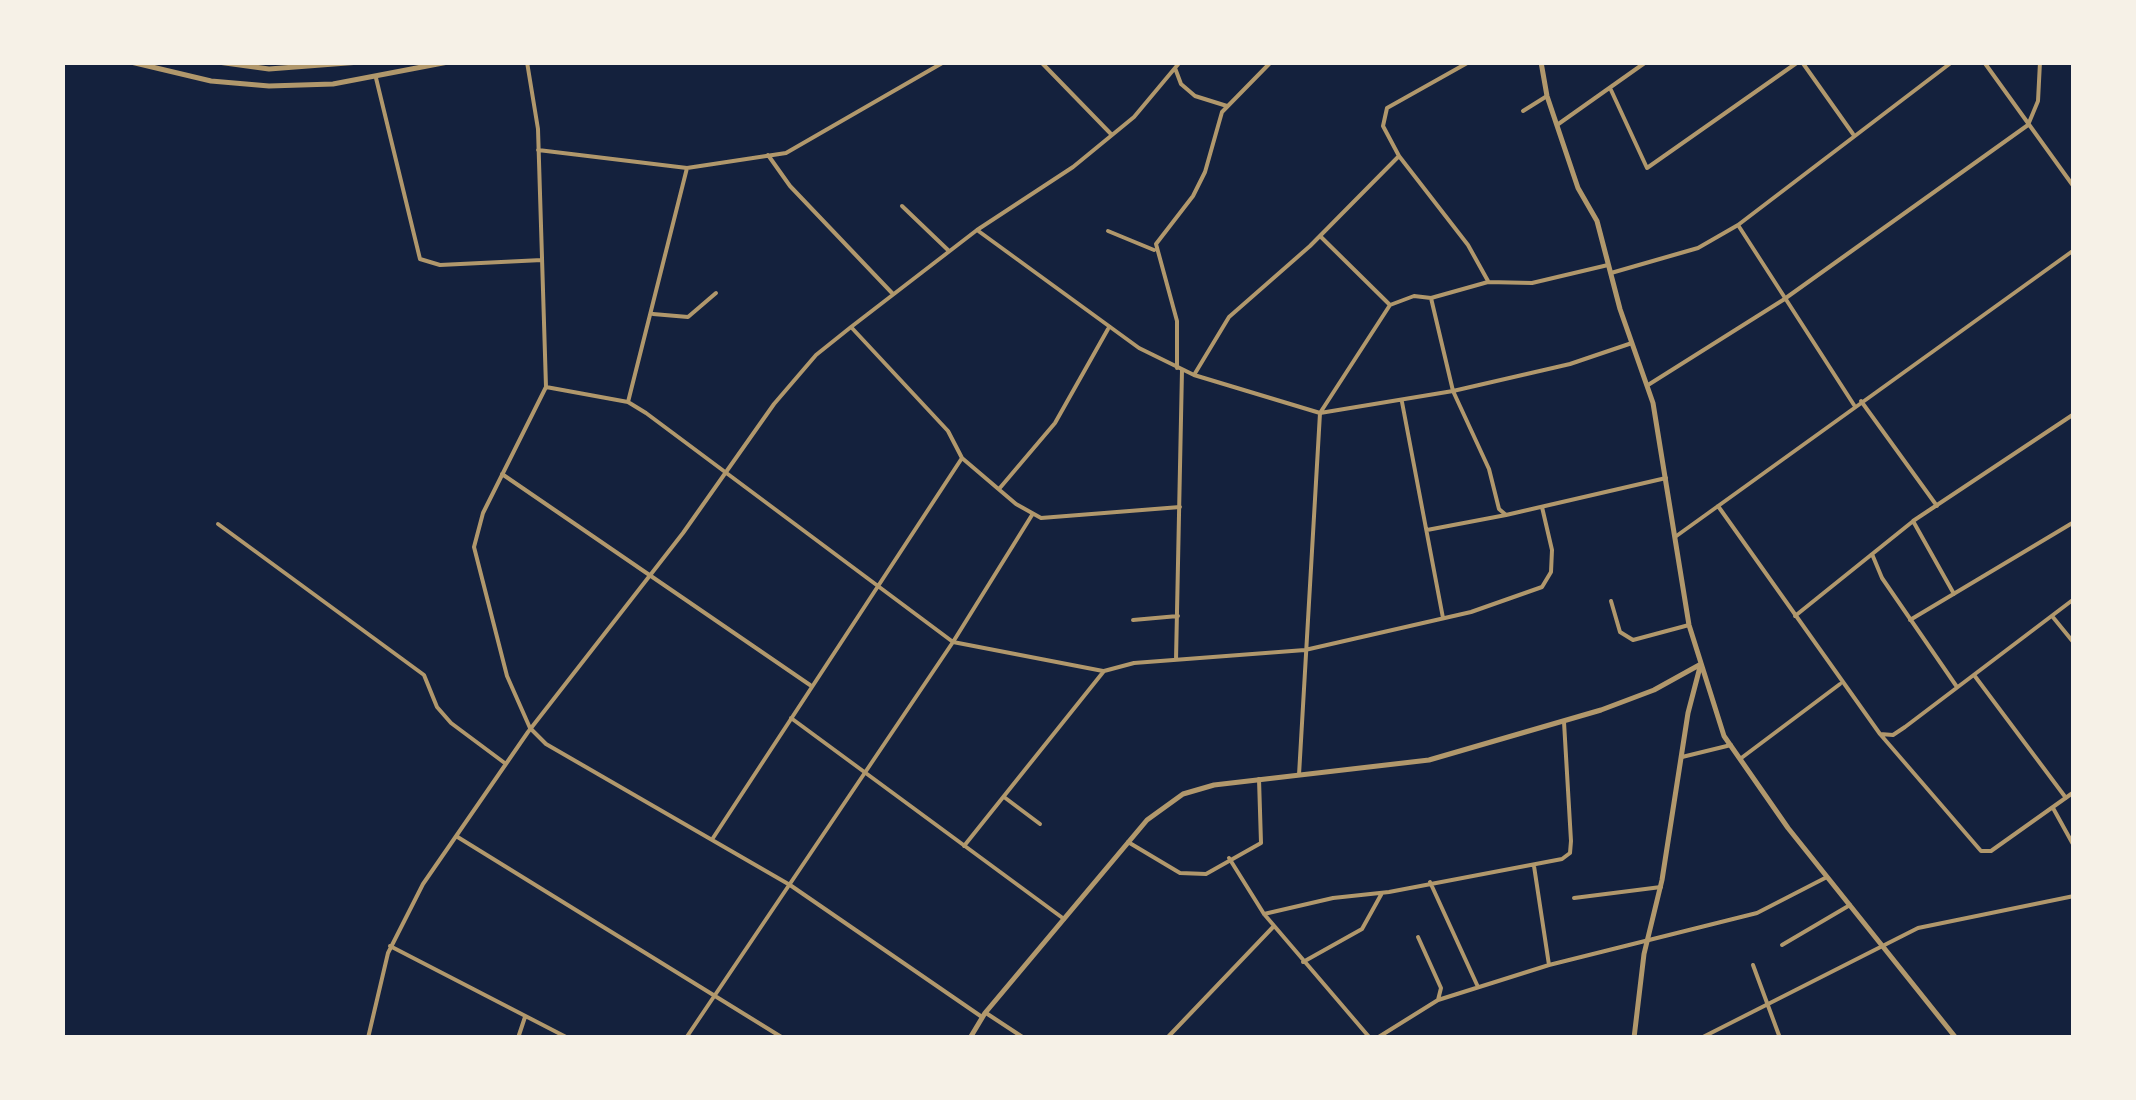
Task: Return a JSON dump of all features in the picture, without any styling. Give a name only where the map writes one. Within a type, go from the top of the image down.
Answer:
[{"type":"street","points":[[132,62],[211,81],[269,86],[376,78],[448,62]]},
{"type":"street","points":[[218,62],[269,69],[360,62]]},
{"type":"street","points":[[527,62],[538,150],[546,387],[483,514],[474,547],[506,676],[530,728],[546,744],[790,885],[1024,1038]]},
{"type":"street","points":[[538,150],[686,168],[786,152],[944,62]]},
{"type":"street","points":[[1041,62],[1111,135]]},
{"type":"street","points":[[368,1038],[390,946],[422,884],[530,728],[652,574],[798,374],[948,251],[1073,166],[1111,135],[1134,116],[1180,62]]},
{"type":"street","points":[[1154,250],[1206,172],[1226,106],[1271,62]]},
{"type":"street","points":[[1448,62],[1451,71]]},
{"type":"street","points":[[1469,62],[1387,108],[1383,126],[1398,156],[1468,245],[1488,282]]},
{"type":"street","points":[[1541,62],[1556,125],[1578,188],[1597,221],[1647,386],[1689,625],[1724,736],[1827,877],[1956,1038]]},
{"type":"street","points":[[1556,125],[1646,62]]},
{"type":"street","points":[[1611,90],[1648,168],[1800,62],[1853,134]]},
{"type":"street","points":[[1611,273],[1698,248],[1738,225],[1952,62]]},
{"type":"street","points":[[1984,62],[2074,186]]},
{"type":"street","points":[[1647,386],[1783,300],[2028,126],[2038,101],[2040,62]]},
{"type":"street","points":[[1175,68],[1181,84],[1195,96],[1226,106]]},
{"type":"street","points":[[376,78],[420,259],[440,264],[543,260]]},
{"type":"street","points":[[1523,112],[1547,96]]},
{"type":"street","points":[[768,155],[790,186],[893,295]]},
{"type":"street","points":[[1194,375],[1229,317],[1320,236],[1398,156]]},
{"type":"street","points":[[628,402],[686,168]]},
{"type":"street","points":[[902,206],[948,251]]},
{"type":"street","points":[[1738,225],[1854,406]]},
{"type":"street","points":[[976,230],[1108,329],[1180,369],[1320,414],[1453,392],[1570,364],[1632,343]]},
{"type":"street","points":[[1108,231],[1154,250],[1177,321],[1180,506],[1176,660]]},
{"type":"street","points":[[1320,236],[1390,305]]},
{"type":"street","points":[[1676,538],[2074,250]]},
{"type":"street","points":[[1299,775],[1320,414],[1390,305],[1414,296],[1431,298],[1488,282],[1532,283],[1608,265]]},
{"type":"street","points":[[652,314],[688,316],[716,293]]},
{"type":"street","points":[[1431,298],[1453,392],[1489,469],[1499,508],[1506,514]]},
{"type":"street","points":[[851,327],[948,431],[962,458],[1032,516],[1180,506]]},
{"type":"street","points":[[999,489],[1055,423],[1108,329]]},
{"type":"street","points":[[546,387],[628,402],[953,642],[1104,671],[1176,660],[1305,650],[1443,618],[1542,587],[1551,572],[1552,550],[1542,508]]},
{"type":"street","points":[[1861,401],[1937,506]]},
{"type":"street","points":[[1402,402],[1443,618]]},
{"type":"street","points":[[1794,616],[1913,521],[2074,414]]},
{"type":"street","points":[[714,838],[810,685],[962,458]]},
{"type":"street","points":[[502,474],[810,685]]},
{"type":"street","points":[[1426,530],[1542,508],[1666,478]]},
{"type":"street","points":[[1718,506],[1841,683],[1981,851],[1991,851],[2074,792]]},
{"type":"street","points":[[686,1038],[866,774],[1032,516]]},
{"type":"street","points":[[1913,521],[1954,594]]},
{"type":"street","points":[[1910,620],[2074,522]]},
{"type":"street","points":[[218,524],[424,675],[436,707],[450,723],[506,764]]},
{"type":"street","points":[[1872,554],[1910,620],[1958,688]]},
{"type":"street","points":[[1880,734],[1893,735],[2074,599]]},
{"type":"street","points":[[1610,601],[1620,632],[1633,640],[1689,625]]},
{"type":"street","points":[[1133,620],[1178,616]]},
{"type":"street","points":[[2052,616],[2074,643]]},
{"type":"street","points":[[970,1038],[984,1015],[1147,820],[1183,794],[1259,780],[1428,760],[1654,690],[1701,664]]},
{"type":"street","points":[[1634,1038],[1701,664]]},
{"type":"street","points":[[964,846],[1104,671]]},
{"type":"street","points":[[1974,675],[2066,798]]},
{"type":"street","points":[[1740,760],[1841,683]]},
{"type":"street","points":[[792,718],[1064,918]]},
{"type":"street","points":[[1264,914],[1333,898],[1534,866],[1570,854],[1564,720]]},
{"type":"street","points":[[1682,757],[1730,745]]},
{"type":"street","points":[[1128,842],[1189,877],[1206,874],[1261,843],[1259,780]]},
{"type":"street","points":[[1004,797],[1040,824]]},
{"type":"street","points":[[2053,808],[2074,846]]},
{"type":"street","points":[[456,836],[783,1038]]},
{"type":"street","points":[[1229,858],[1264,914],[1370,1038]]},
{"type":"street","points":[[1534,866],[1550,965]]},
{"type":"street","points":[[1377,1038],[1438,1000],[1550,965],[1758,913],[1827,877]]},
{"type":"street","points":[[1430,882],[1478,988]]},
{"type":"street","points":[[1574,898],[1661,887]]},
{"type":"street","points":[[1303,962],[1362,929],[1382,893]]},
{"type":"street","points":[[1701,1038],[1918,928],[2074,896]]},
{"type":"street","points":[[1782,944],[1850,905]]},
{"type":"street","points":[[1167,1038],[1274,926]]},
{"type":"street","points":[[1418,936],[1441,988],[1438,1000]]},
{"type":"street","points":[[390,946],[568,1038]]},
{"type":"street","points":[[1754,965],[1780,1038]]},
{"type":"street","points":[[518,1038],[525,1016]]}]
